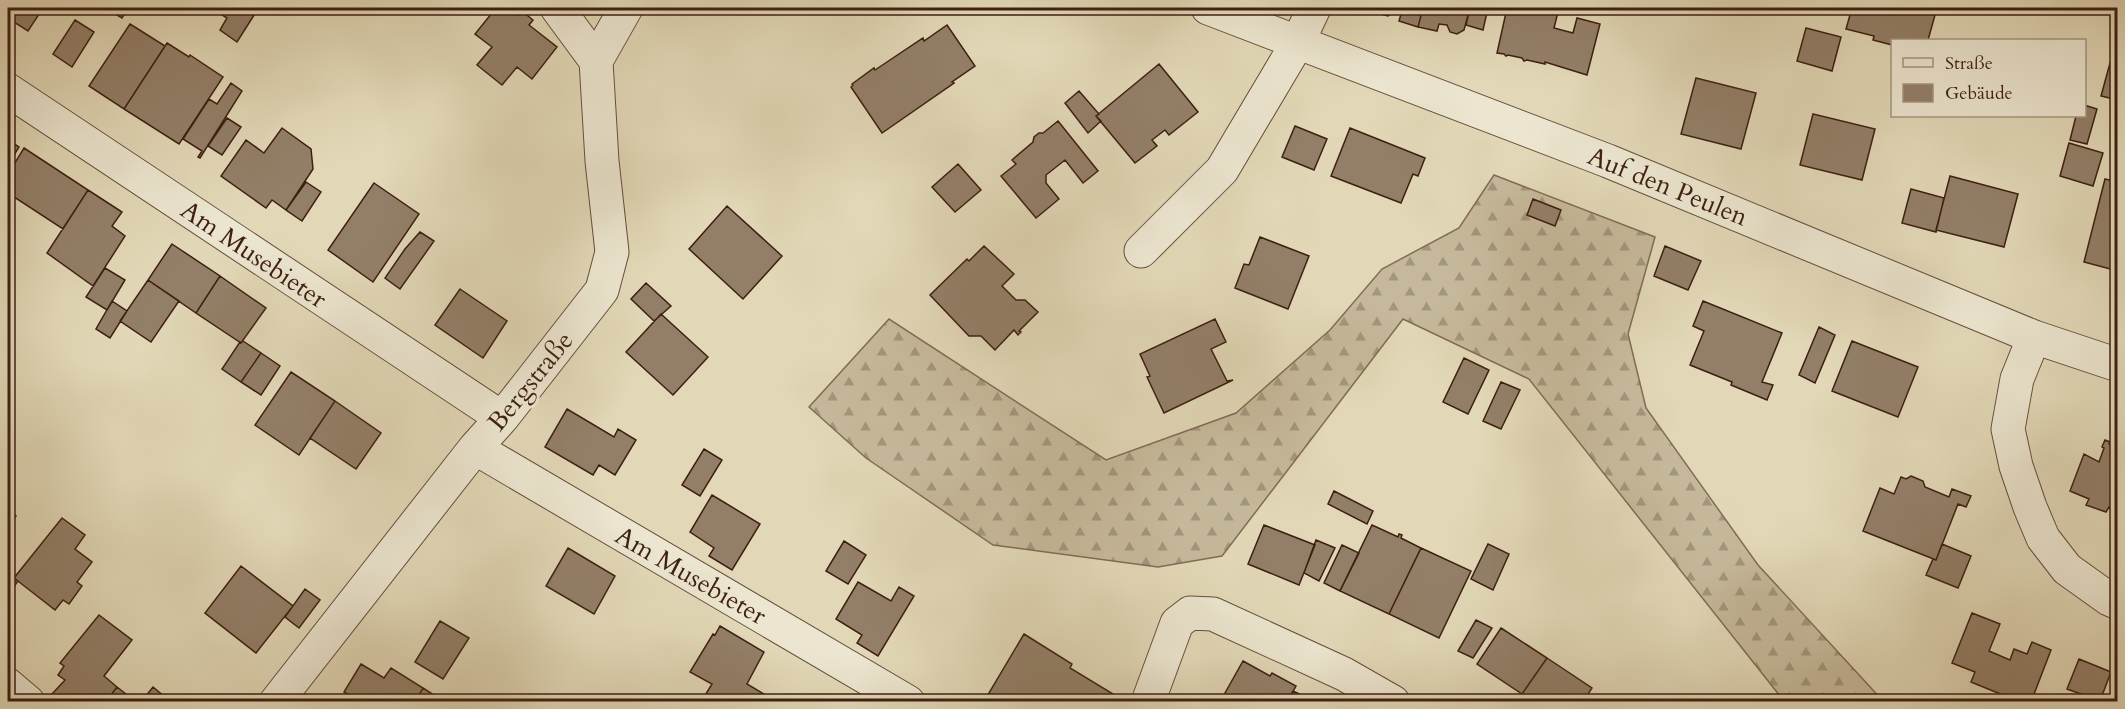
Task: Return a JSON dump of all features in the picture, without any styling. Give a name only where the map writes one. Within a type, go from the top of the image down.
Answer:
[{"type":"street","points":[[557,8],[596,61],[626,8]]},
{"type":"street","name":"Auf den Peulen","points":[[1208,8],[1608,161],[2034,337],[2118,365]]},
{"type":"street","points":[[1141,251],[1222,170],[1298,42],[1314,8]]},
{"type":"street","name":"Bergstraße","points":[[276,702],[475,448],[502,418],[602,291],[612,252],[602,161],[596,61]]},
{"type":"street","name":"Am Musebieter","points":[[8,90],[502,418]]},
{"type":"street","points":[[2034,337],[2017,379],[2008,429],[2016,466],[2043,538],[2067,569],[2118,603]]},
{"type":"street","name":"Am Musebieter","points":[[475,448],[908,702]]},
{"type":"street","points":[[1148,702],[1177,623],[1190,613],[1213,614],[1344,674],[1393,702]]},
{"type":"street","points":[[8,685],[28,702]]},
{"type":"green space","points":[[1494,175],[1655,237],[1628,334],[1646,408],[1758,565],[1883,701],[1784,701],[1529,379],[1403,319],[1222,556],[1158,567],[993,545],[866,458],[809,407],[889,319],[1106,460],[1236,413],[1330,330],[1382,269],[1459,228]]},
{"type":"building","points":[[8,8],[43,8],[28,31],[14,22],[8,31]]},
{"type":"building","points":[[105,8],[128,8],[122,18]]},
{"type":"building","points":[[211,8],[249,8],[256,12],[237,42],[220,30],[227,18]]},
{"type":"building","points":[[496,8],[508,8],[518,15],[522,11],[533,20],[529,25],[557,47],[532,79],[517,67],[502,85],[477,65],[492,47],[475,34]]},
{"type":"building","points":[[1377,8],[1423,8],[1418,27],[1399,21],[1401,14],[1394,12],[1388,16],[1381,14]]},
{"type":"building","points":[[1423,8],[1470,8],[1464,30],[1457,34],[1450,32],[1447,25],[1439,24],[1437,31],[1418,27]]},
{"type":"building","points":[[1470,8],[1488,8],[1483,30],[1466,25]]},
{"type":"building","points":[[1507,8],[1559,8],[1554,28],[1573,33],[1577,18],[1600,24],[1587,75],[1545,62],[1545,64],[1524,61],[1522,58],[1497,53]]},
{"type":"building","points":[[1852,8],[1937,8],[1928,39],[1891,39],[1891,45],[1873,40],[1874,36],[1846,29]]},
{"type":"building","points":[[75,20],[94,32],[72,67],[53,54]]},
{"type":"building","points":[[130,24],[165,46],[124,109],[89,86]]},
{"type":"building","points":[[947,25],[975,66],[882,133],[851,87],[852,84],[874,68],[875,70]]},
{"type":"building","points":[[1806,28],[1841,37],[1832,71],[1797,61]]},
{"type":"building","points":[[2118,34],[2118,100],[2101,96]]},
{"type":"building","points":[[167,43],[223,77],[179,144],[124,109]]},
{"type":"building","points":[[1159,64],[1198,112],[1169,135],[1165,130],[1152,140],[1157,146],[1135,163],[1096,116]]},
{"type":"building","points":[[1696,78],[1756,93],[1741,149],[1681,134]]},
{"type":"building","points":[[231,83],[242,91],[200,158],[198,157],[202,151],[183,139],[209,99],[217,104]]},
{"type":"building","points":[[1079,91],[1099,114],[1096,116],[1101,121],[1088,133],[1065,103]]},
{"type":"building","points":[[2086,106],[2097,109],[2087,144],[2070,140],[2076,117],[2086,117]]},
{"type":"building","points":[[1813,114],[1875,129],[1862,180],[1800,165]]},
{"type":"building","points":[[227,118],[241,127],[222,155],[208,146]]},
{"type":"building","points":[[1058,121],[1098,171],[1083,183],[1065,160],[1046,175],[1046,183],[1059,199],[1036,218],[1001,176],[1016,164],[1012,160],[1033,142],[1034,137]]},
{"type":"building","points":[[1295,126],[1327,139],[1314,170],[1282,157]]},
{"type":"building","points":[[282,128],[311,149],[313,169],[286,210],[272,200],[266,208],[221,176],[246,140],[264,153]]},
{"type":"building","points":[[1350,128],[1425,158],[1418,176],[1413,174],[1401,203],[1331,176]]},
{"type":"building","points":[[8,140],[19,147],[8,165]]},
{"type":"building","points":[[2069,143],[2103,153],[2093,186],[2060,176]]},
{"type":"building","points":[[24,148],[88,190],[63,229],[8,193],[8,174]]},
{"type":"building","points":[[958,164],[981,190],[955,212],[932,187]]},
{"type":"building","points":[[1950,176],[2018,194],[2004,247],[1936,230]]},
{"type":"building","points":[[2105,179],[2118,182],[2118,271],[2084,262]]},
{"type":"building","points":[[306,182],[321,192],[302,221],[286,210]]},
{"type":"building","points":[[374,183],[419,214],[373,282],[328,250]]},
{"type":"building","points":[[1911,189],[1944,198],[1936,232],[1902,223]]},
{"type":"building","points":[[88,190],[122,212],[112,226],[125,236],[93,286],[47,253]]},
{"type":"building","points":[[1533,199],[1561,210],[1555,226],[1527,215]]},
{"type":"building","points":[[727,206],[782,256],[743,299],[689,249]]},
{"type":"building","points":[[420,232],[434,241],[400,289],[385,278]]},
{"type":"building","points":[[1260,237],[1309,256],[1288,309],[1235,288],[1244,264],[1249,265]]},
{"type":"building","points":[[172,244],[220,276],[196,313],[148,280]]},
{"type":"building","points":[[984,246],[1014,274],[1002,286],[1016,300],[1025,300],[1038,312],[1019,331],[1021,332],[1018,335],[1014,330],[995,350],[981,336],[969,336],[930,295]]},
{"type":"building","points":[[1665,246],[1701,261],[1688,290],[1654,276]]},
{"type":"building","points":[[105,268],[125,280],[107,310],[86,297]]},
{"type":"building","points":[[220,276],[266,308],[241,343],[196,313]]},
{"type":"building","points":[[148,280],[179,301],[151,342],[120,321]]},
{"type":"building","points":[[646,283],[671,306],[654,321],[631,299]]},
{"type":"building","points":[[460,289],[507,321],[483,358],[435,325]]},
{"type":"building","points":[[112,301],[127,311],[110,338],[96,329]]},
{"type":"building","points":[[1703,301],[1782,333],[1762,382],[1773,385],[1767,400],[1731,385],[1732,382],[1690,365],[1704,331],[1693,326]]},
{"type":"building","points":[[661,314],[708,357],[673,395],[626,352]]},
{"type":"building","points":[[1215,319],[1226,342],[1211,349],[1227,381],[1233,380],[1164,413],[1147,377],[1150,376],[1140,354]]},
{"type":"building","points":[[1819,327],[1835,335],[1815,383],[1799,375]]},
{"type":"building","points":[[243,341],[261,353],[241,382],[222,369],[240,342]]},
{"type":"building","points":[[1852,341],[1918,367],[1898,417],[1832,391]]},
{"type":"building","points":[[261,353],[280,366],[261,395],[241,382]]},
{"type":"building","points":[[1464,358],[1489,370],[1468,414],[1443,402]]},
{"type":"building","points":[[291,372],[335,401],[299,455],[255,425]]},
{"type":"building","points":[[1501,382],[1520,390],[1501,429],[1483,421]]},
{"type":"building","points":[[335,401],[381,433],[356,469],[310,438]]},
{"type":"building","points":[[567,409],[614,437],[618,429],[636,440],[615,475],[599,465],[593,475],[545,447]]},
{"type":"building","points":[[2105,440],[2118,448],[2118,511],[2109,507],[2106,512],[2086,505],[2089,499],[2070,491],[2084,454],[2099,462]]},
{"type":"building","points":[[704,449],[722,460],[700,496],[682,485]]},
{"type":"building","points":[[1911,476],[1923,481],[1925,487],[1949,497],[1952,489],[1971,496],[1966,507],[1958,504],[1936,560],[1863,531],[1880,488],[1894,494],[1901,477],[1906,479]]},
{"type":"building","points":[[1334,491],[1373,511],[1367,524],[1328,504]]},
{"type":"building","points":[[712,495],[760,524],[732,570],[709,556],[714,548],[690,532]]},
{"type":"building","points":[[8,509],[16,516],[8,527]]},
{"type":"building","points":[[62,518],[85,535],[75,549],[92,562],[77,582],[82,586],[69,604],[63,600],[55,610],[14,578]]},
{"type":"building","points":[[1264,525],[1315,545],[1299,585],[1248,564]]},
{"type":"building","points":[[1372,525],[1398,537],[1399,534],[1402,535],[1401,538],[1421,548],[1389,614],[1340,591]]},
{"type":"building","points":[[1316,540],[1335,548],[1319,581],[1304,573]]},
{"type":"building","points":[[844,541],[866,555],[848,584],[826,571]]},
{"type":"building","points":[[1488,544],[1509,554],[1493,590],[1471,579]]},
{"type":"building","points":[[1942,544],[1971,556],[1958,588],[1926,575],[1933,559],[1936,560]]},
{"type":"building","points":[[1342,545],[1359,553],[1340,591],[1324,583]]},
{"type":"building","points":[[568,548],[615,576],[594,614],[546,586]]},
{"type":"building","points":[[1421,548],[1471,571],[1439,638],[1389,614]]},
{"type":"building","points":[[241,566],[293,606],[256,653],[205,613]]},
{"type":"building","points":[[8,574],[18,581],[8,595]]},
{"type":"building","points":[[858,582],[891,601],[899,587],[914,596],[878,656],[857,643],[862,635],[836,619]]},
{"type":"building","points":[[305,589],[320,600],[299,628],[285,617]]},
{"type":"building","points":[[1972,613],[2000,624],[1989,651],[2010,660],[2014,649],[2027,654],[2032,642],[2051,650],[2031,702],[2020,702],[1971,682],[1975,672],[1952,663]]},
{"type":"building","points":[[99,615],[132,640],[104,676],[117,687],[106,702],[55,702],[52,694],[65,680],[58,675],[64,666],[60,663]]},
{"type":"building","points":[[1476,620],[1492,628],[1473,658],[1458,651]]},
{"type":"building","points":[[440,621],[469,638],[443,679],[415,662]]},
{"type":"building","points":[[720,626],[764,652],[747,684],[764,694],[760,702],[712,702],[704,697],[712,684],[690,672]]},
{"type":"building","points":[[1501,628],[1547,658],[1522,694],[1477,664]]},
{"type":"building","points":[[1024,634],[1072,664],[1070,668],[1118,697],[1115,702],[992,702],[986,698]]},
{"type":"building","points":[[1547,658],[1592,688],[1583,702],[1534,702],[1522,694]]},
{"type":"building","points":[[2079,659],[2111,672],[2100,701],[2067,689]]},
{"type":"building","points":[[1243,661],[1270,676],[1272,673],[1296,686],[1287,702],[1213,702],[1215,697],[1221,700]]},
{"type":"building","points":[[361,664],[384,678],[391,668],[423,688],[415,702],[354,702],[356,699],[344,692]]},
{"type":"building","points":[[117,687],[136,702],[106,702]]},
{"type":"building","points":[[153,687],[171,702],[141,702]]},
{"type":"building","points":[[423,688],[434,695],[431,702],[415,702]]},
{"type":"building","points":[[1293,691],[1308,698],[1306,702],[1287,702]]}]
